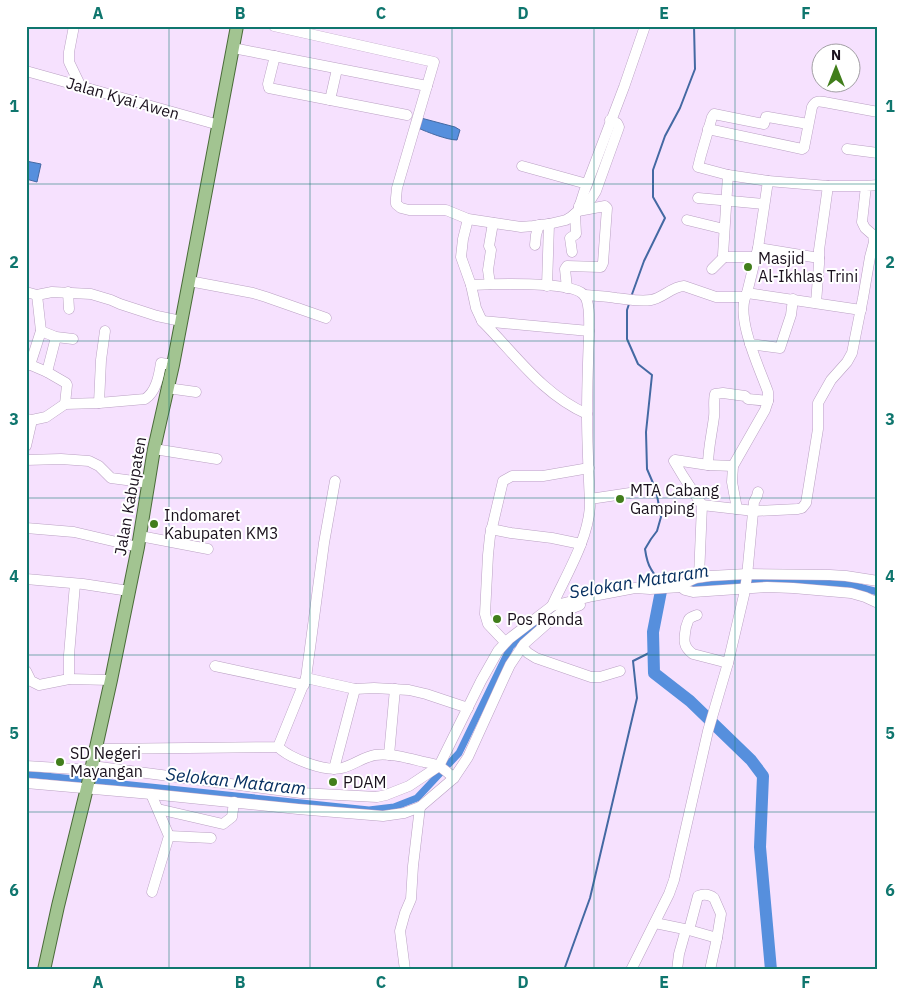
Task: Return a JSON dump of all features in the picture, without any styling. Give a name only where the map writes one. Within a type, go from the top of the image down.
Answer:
[{"type":"main road","name":"Jalan Kabupaten","points":[[44,970],[88,787],[111,680],[237,26]]},
{"type":"street","points":[[74,26],[69,62],[82,87]]},
{"type":"street","points":[[274,26],[434,62],[397,188],[396,204],[401,208],[409,210],[446,210],[468,219],[521,227],[544,225],[566,220],[594,195],[610,120],[645,26]]},
{"type":"street","points":[[233,48],[427,86]]},
{"type":"street","points":[[275,56],[268,84],[269,88],[407,115]]},
{"type":"street","points":[[330,100],[337,69]]},
{"type":"street","name":"Jalan Kyai Awen","points":[[26,71],[219,125]]},
{"type":"street","points":[[708,129],[802,149],[804,148],[812,107],[818,101],[878,112]]},
{"type":"street","points":[[808,124],[768,117],[764,124],[714,114],[698,166],[728,175],[768,181],[828,186],[878,185]]},
{"type":"street","points":[[847,149],[878,154]]},
{"type":"street","points":[[572,252],[570,238],[576,234],[577,210],[587,184],[605,150]]},
{"type":"street","points":[[522,166],[587,184]]},
{"type":"street","points":[[725,256],[723,254],[726,216],[725,200],[728,175]]},
{"type":"street","points":[[737,509],[732,482],[733,466],[765,410],[768,401],[768,392],[744,327],[745,295],[757,253],[768,181]]},
{"type":"street","points":[[816,303],[819,250],[828,186]]},
{"type":"street","points":[[702,505],[754,511],[798,509],[802,508],[806,503],[818,429],[818,403],[831,380],[850,357],[861,310],[874,240],[873,235],[865,228],[862,222],[866,186]]},
{"type":"street","points":[[698,198],[764,204]]},
{"type":"street","points":[[567,288],[565,269],[567,266],[600,267],[603,263],[607,208],[604,206],[577,210]]},
{"type":"street","points":[[468,219],[461,257],[476,308],[482,321],[542,385],[564,402],[587,414]]},
{"type":"street","points":[[687,220],[724,229]]},
{"type":"street","points":[[490,284],[488,270],[491,250],[489,246],[493,223]]},
{"type":"street","points":[[534,245],[536,235],[544,225]]},
{"type":"street","points":[[544,225],[548,286]]},
{"type":"street","points":[[712,269],[725,256],[757,253],[819,258]]},
{"type":"street","points":[[189,281],[266,296],[326,318]]},
{"type":"street","points":[[26,766],[92,769],[301,794],[377,797],[447,772],[468,757],[520,640],[552,606],[581,544],[590,516],[587,414],[588,302],[578,290],[567,288],[524,284],[470,285]]},
{"type":"street","points":[[584,295],[649,300],[656,299],[680,286],[716,296],[745,295],[793,299],[861,310]]},
{"type":"street","points":[[68,292],[69,309]]},
{"type":"street","points":[[65,404],[66,383],[28,364],[41,331],[31,293],[68,292],[91,294],[157,316],[181,321]]},
{"type":"street","points":[[750,344],[780,348],[793,299]]},
{"type":"street","points":[[482,321],[589,332]]},
{"type":"street","points":[[41,331],[56,337],[72,339]]},
{"type":"street","points":[[99,403],[101,360],[105,331]]},
{"type":"street","points":[[46,372],[56,337]]},
{"type":"street","points":[[26,446],[29,420],[46,417],[65,404],[145,399],[152,392],[162,363],[173,365]]},
{"type":"street","points":[[168,388],[196,392]]},
{"type":"street","points":[[708,465],[708,450],[716,394],[723,393],[745,396],[748,399],[768,401]]},
{"type":"street","points":[[154,449],[217,459]]},
{"type":"street","points":[[26,460],[89,460],[99,466],[111,478],[149,483]]},
{"type":"street","points":[[699,577],[702,505],[682,476],[674,460],[708,465],[733,466]]},
{"type":"street","points":[[505,642],[488,624],[485,616],[491,529],[503,481],[516,476],[542,476],[589,468]]},
{"type":"street","points":[[278,747],[305,681],[324,543],[335,481]]},
{"type":"street","points":[[631,970],[669,894],[674,880],[708,731],[728,664],[744,595],[754,502],[758,492]]},
{"type":"street","points":[[590,499],[630,493]]},
{"type":"street","points":[[26,528],[74,532],[139,542],[208,549]]},
{"type":"street","points":[[491,529],[581,544]]},
{"type":"street","points":[[678,587],[694,592],[746,581],[830,575],[878,581]]},
{"type":"street","points":[[26,783],[88,787],[382,816],[404,812],[420,806],[447,772],[468,708],[492,660],[505,642],[520,640],[569,608],[646,591],[678,587],[699,577],[746,581],[773,587],[859,595],[878,603]]},
{"type":"street","points":[[26,579],[83,584],[129,591]]},
{"type":"street","points":[[69,679],[69,655],[75,584]]},
{"type":"street","points":[[552,606],[629,589],[639,588],[646,591]]},
{"type":"street","points":[[697,615],[688,620],[684,643],[689,651],[728,664]]},
{"type":"street","points":[[520,640],[536,658],[584,675],[600,677],[620,670]]},
{"type":"street","points":[[215,666],[355,689],[395,688],[409,690],[468,708]]},
{"type":"street","points":[[26,671],[31,681],[39,685],[69,679],[111,680]]},
{"type":"street","points":[[389,755],[395,688]]},
{"type":"street","points":[[334,769],[355,689]]},
{"type":"street","points":[[96,749],[278,747],[289,756],[334,769],[343,768],[366,757],[389,755],[405,757],[447,772]]},
{"type":"street","points":[[151,794],[169,836],[152,892]]},
{"type":"street","points":[[158,809],[223,824],[232,817],[234,802]]},
{"type":"street","points":[[405,970],[400,931],[411,898],[420,806]]},
{"type":"street","points":[[169,836],[211,838]]},
{"type":"street","points":[[677,970],[679,954],[698,896],[705,895],[714,898],[721,914],[710,970]]},
{"type":"street","points":[[655,923],[687,929],[717,938]]},
{"type":"water","points":[[421,118],[460,130],[457,140],[432,134],[418,128]]},
{"type":"water","points":[[26,161],[41,164],[37,182],[26,179]]},
{"type":"waterway","points":[[631,297],[644,261],[665,218],[653,197],[653,170],[665,136],[680,108],[695,69],[694,26]]},
{"type":"waterway","points":[[629,304],[627,310],[627,339],[638,364],[652,375],[646,432],[647,469],[656,490],[661,517],[657,531],[645,549],[646,557],[660,584]]},
{"type":"waterway","name":"Selokan Mataram","points":[[689,588],[735,581],[848,584],[878,592]]},
{"type":"waterway","points":[[661,591],[653,632],[654,673],[690,701],[751,760],[763,776],[760,847],[771,970]]},
{"type":"waterway","name":"Selokan Mataram","points":[[26,774],[369,810],[394,807],[417,798],[459,753],[511,646],[540,621],[561,609]]},
{"type":"waterway","points":[[564,970],[590,898],[637,698],[633,661],[653,651]]},
{"type":"place","name":"Masjid Al-Ikhlas Trini","points":[[748,267]]},
{"type":"place","name":"MTA Cabang Gamping","points":[[620,499]]},
{"type":"place","name":"Indomaret Kabupaten KM3","points":[[154,524]]},
{"type":"place","name":"Pos Ronda","points":[[497,619]]},
{"type":"place","name":"SD Negeri Mayangan","points":[[60,762]]},
{"type":"place","name":"PDAM","points":[[333,782]]}]
